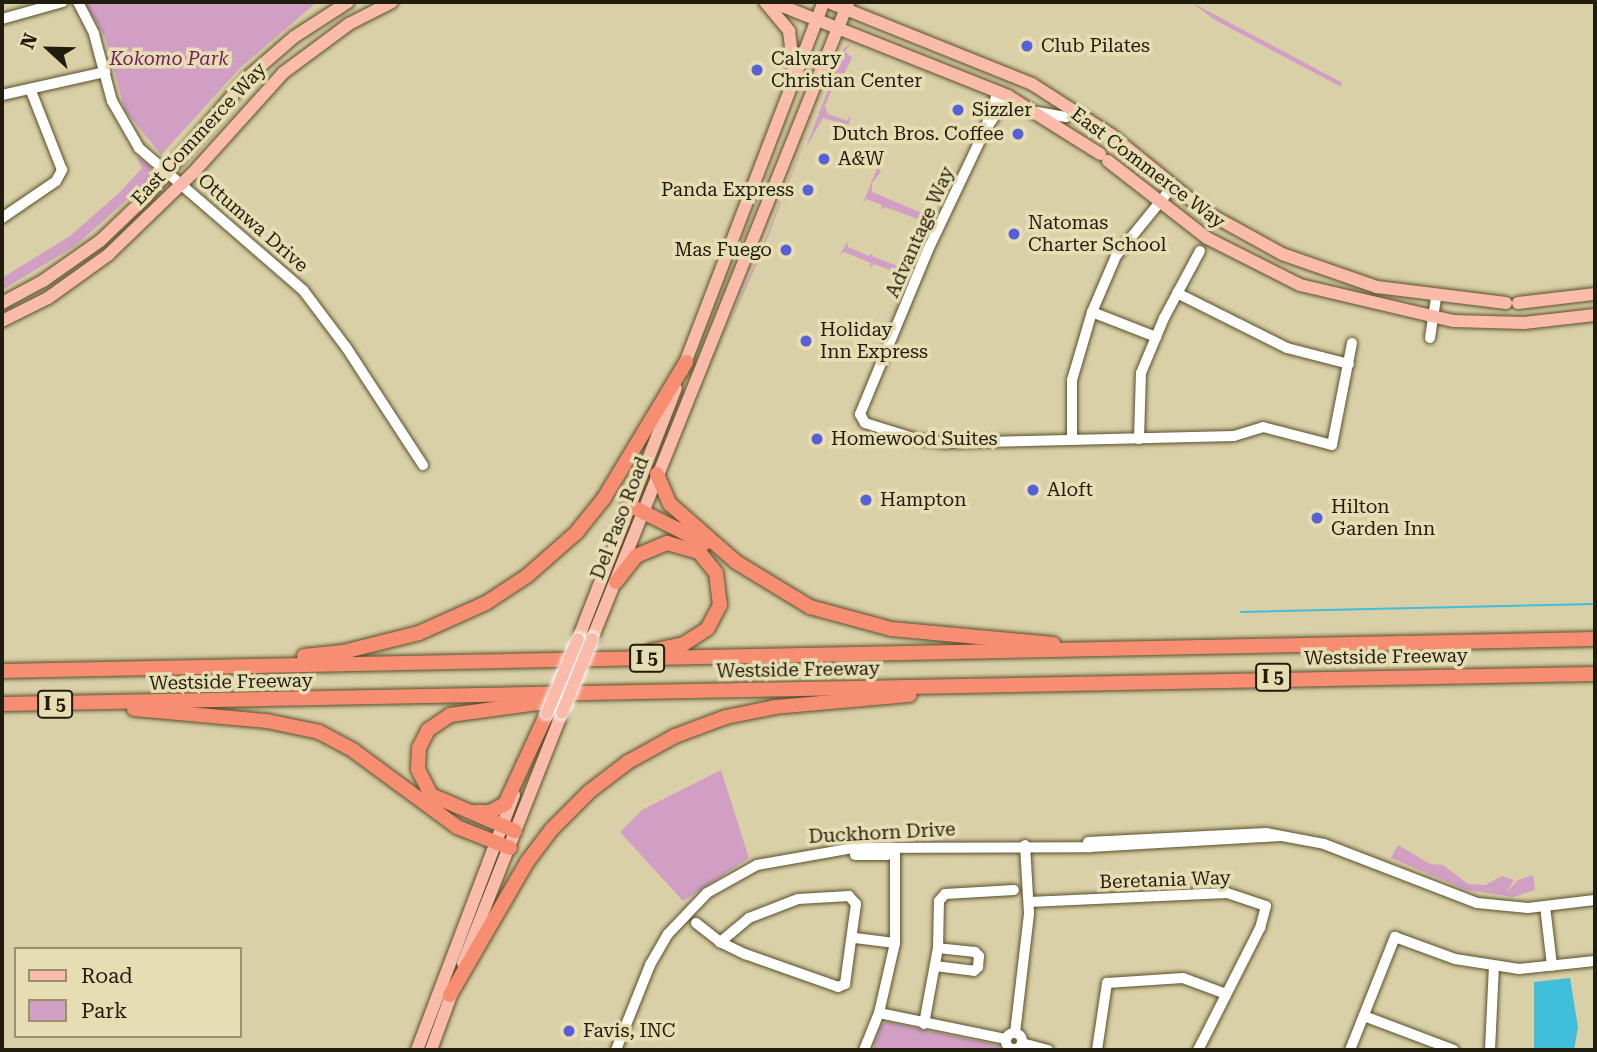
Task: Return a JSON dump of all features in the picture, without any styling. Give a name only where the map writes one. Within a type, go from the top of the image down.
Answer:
[{"type":"highway","points":[[212,666],[343,652],[398,640],[464,614],[507,591],[544,563],[590,516],[686,362]]},
{"type":"highway","points":[[657,474],[670,504],[737,562]]},
{"type":"highway","points":[[636,508],[737,562],[793,599],[848,620],[1082,650]]},
{"type":"highway","points":[[601,659],[693,641],[713,622],[720,605],[719,581],[712,565],[683,545],[659,544],[644,550],[616,582]]},
{"type":"highway","name":"Westside Freeway","points":[[2,671],[1595,639]]},
{"type":"highway","name":"Westside Freeway","points":[[2,705],[1005,687],[1131,680],[1595,674]]},
{"type":"highway","points":[[450,995],[527,862],[552,829],[590,791],[648,750],[701,725],[751,711],[1005,687]]},
{"type":"highway","points":[[509,828],[431,795],[422,780],[419,748],[435,723],[460,712],[619,693]]},
{"type":"highway","points":[[109,704],[149,712],[275,722],[319,732],[354,751],[436,814],[510,848]]},
{"type":"highway","points":[[462,810],[490,812],[505,804],[555,713]]},
{"type":"main road","name":"East Commerce Way","points":[[2,303],[43,281],[100,241],[168,173],[248,77],[294,37],[348,2]]},
{"type":"main road","name":"East Commerce Way","points":[[2,321],[79,278],[117,248],[283,73],[349,24],[392,2]]},
{"type":"main road","points":[[765,2],[789,31],[794,75]]},
{"type":"main road","name":"East Commerce Way","points":[[772,2],[1003,94],[1037,112],[1104,157],[1207,238],[1289,281],[1433,317],[1524,323],[1595,315]]},
{"type":"main road","name":"East Commerce Way","points":[[826,2],[847,5],[1005,71],[1076,111],[1172,187],[1227,225],[1300,262],[1377,287],[1436,298],[1512,303],[1595,294]]},
{"type":"main road","name":"Del Paso Road","points":[[555,713],[592,639],[616,582],[636,508],[686,362],[794,75],[816,19],[826,2]]},
{"type":"main road","name":"Del Paso Road","points":[[417,1050],[496,841],[509,828],[555,713],[578,639],[636,508],[657,474],[847,5]]},
{"type":"main road","name":"Del Paso Road","points":[[431,1050],[450,995],[510,848],[509,828]]},
{"type":"street","points":[[2,19],[63,2]]},
{"type":"street","name":"Ottumwa Drive","points":[[78,2],[94,34],[124,124],[139,148],[303,290],[346,347],[423,466]]},
{"type":"street","points":[[2,95],[31,91],[105,72]]},
{"type":"street","points":[[2,204],[5,216],[55,181],[62,170],[31,91]]},
{"type":"street","name":"Advantage Way","points":[[1003,94],[928,250],[860,414],[865,423],[934,442],[1072,440]]},
{"type":"street","points":[[1037,112],[1066,117],[1076,111]]},
{"type":"street","points":[[1172,187],[1116,256],[1092,312],[1072,380],[1072,440],[1234,436],[1263,427],[1332,445],[1352,343]]},
{"type":"street","points":[[1139,439],[1139,384],[1156,337],[1200,251]]},
{"type":"street","points":[[1177,293],[1253,334],[1321,359],[1349,364]]},
{"type":"street","points":[[1430,338],[1436,298]]},
{"type":"street","points":[[1092,312],[1156,337]]},
{"type":"street","name":"Duckhorn Drive","points":[[616,1050],[655,956],[691,907],[725,881],[757,865],[826,852],[885,855],[895,850],[1235,841],[1280,836],[1324,844],[1477,903],[1545,906],[1595,900]]},
{"type":"street","points":[[1011,1043],[1028,902],[1025,845]]},
{"type":"street","points":[[864,1050],[879,1013],[895,943],[895,850]]},
{"type":"street","points":[[924,1024],[938,948],[939,901],[945,894],[1014,890]]},
{"type":"street","name":"Beretania Way","points":[[1028,902],[1227,893],[1258,901],[1266,906],[1265,914],[1198,1050]]},
{"type":"street","points":[[696,923],[720,942],[838,987],[845,984],[855,938],[856,904],[849,896],[798,899],[769,908],[720,942]]},
{"type":"street","points":[[1545,906],[1552,966]]},
{"type":"street","points":[[1350,1050],[1395,937],[1455,959],[1494,966],[1552,966],[1595,961]]},
{"type":"street","points":[[855,938],[895,943]]},
{"type":"street","points":[[935,966],[974,971],[978,967],[975,952],[938,948]]},
{"type":"street","points":[[1487,1050],[1494,966]]},
{"type":"street","points":[[1097,1050],[1107,982],[1183,978],[1226,994]]},
{"type":"street","points":[[879,1013],[1048,1050]]},
{"type":"street","points":[[1364,1016],[1454,1050]]},
{"type":"green space","name":"Kokomo Park","points":[[317,2],[241,67],[161,155],[125,110],[105,37],[85,3]]},
{"type":"green space","points":[[1191,2],[1341,82],[1341,87],[1215,20]]},
{"type":"green space","points":[[851,44],[845,51],[852,58],[841,80],[836,79],[825,106],[828,114],[847,121],[850,116],[849,125],[823,118],[806,147],[844,48]]},
{"type":"green space","points":[[816,112],[760,257],[712,362],[759,255]]},
{"type":"green space","points":[[136,156],[152,168],[150,179],[75,246],[2,290],[2,278],[70,236],[120,192],[142,168]]},
{"type":"green space","points":[[878,166],[881,172],[872,183],[872,192],[929,216],[926,227],[923,221],[885,207],[881,210],[882,205],[866,199],[863,203]]},
{"type":"green space","points":[[847,242],[848,247],[869,256],[873,252],[872,256],[907,270],[903,280],[899,273],[874,264],[870,268],[871,263],[844,252],[840,255]]},
{"type":"green space","points":[[721,770],[749,858],[683,901],[620,832],[642,810]]},
{"type":"green space","points":[[1398,845],[1430,864],[1443,865],[1468,884],[1485,885],[1502,876],[1514,880],[1506,893],[1518,880],[1533,875],[1535,890],[1513,897],[1467,890],[1391,858]]},
{"type":"green space","points":[[887,1022],[997,1045],[1002,1050],[873,1050],[881,1025]]},
{"type":"water","points":[[1570,978],[1578,1027],[1574,1050],[1534,1050],[1534,982]]},
{"type":"waterway","points":[[1241,612],[1595,604]]},
{"type":"place","name":"Club Pilates","points":[[1027,46]]},
{"type":"place","name":"Calvary Christian Center","points":[[757,70]]},
{"type":"place","name":"Sizzler","points":[[958,110]]},
{"type":"place","name":"Dutch Bros. Coffee","points":[[1018,134]]},
{"type":"place","name":"A&W","points":[[824,159]]},
{"type":"place","name":"Panda Express","points":[[808,190]]},
{"type":"place","name":"Natomas Charter School","points":[[1014,234]]},
{"type":"place","name":"Mas Fuego","points":[[786,250]]},
{"type":"place","name":"Holiday Inn Express","points":[[806,341]]},
{"type":"place","name":"Homewood Suites","points":[[817,439]]},
{"type":"place","name":"Aloft","points":[[1033,490]]},
{"type":"place","name":"Hampton","points":[[866,500]]},
{"type":"place","name":"Hilton Garden Inn","points":[[1317,518]]},
{"type":"place","name":"Favis, INC","points":[[569,1031]]}]
